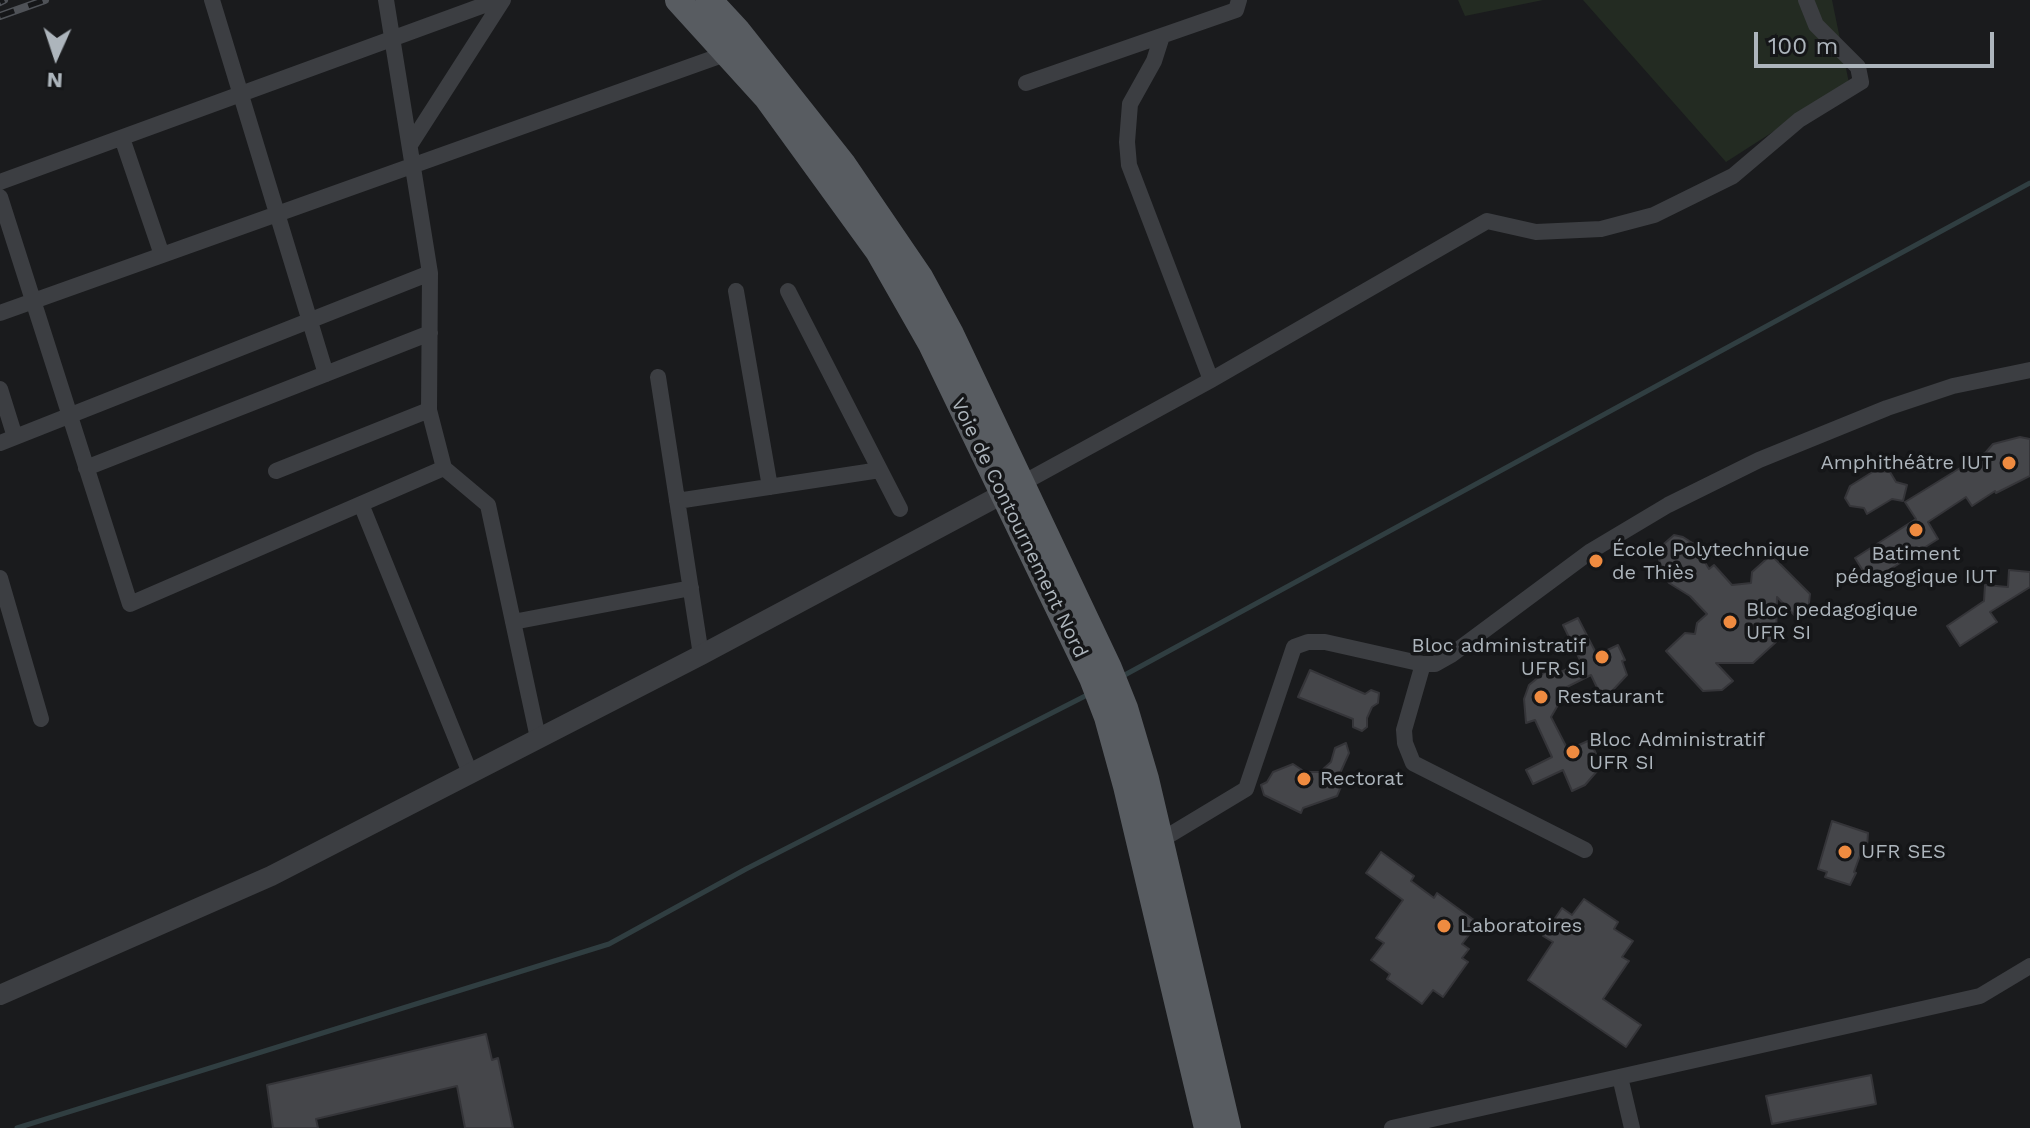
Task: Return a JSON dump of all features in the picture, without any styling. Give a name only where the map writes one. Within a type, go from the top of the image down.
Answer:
[{"type":"main road","name":"Voie de Contournement Nord","points":[[678,0],[767,98],[878,251],[1012,490],[1100,673],[1146,779],[1150,846],[1207,1128]]},
{"type":"main road","name":"Voie de Contournement Nord","points":[[709,0],[737,30],[843,164],[920,277],[951,334],[1012,490]]},
{"type":"main road","name":"Voie de Contournement Nord","points":[[1150,846],[1228,1128]]},
{"type":"street","points":[[212,0],[326,374]]},
{"type":"street","points":[[386,0],[430,273],[429,410],[444,468],[488,505],[538,738]]},
{"type":"street","points":[[0,182],[501,0]]},
{"type":"street","points":[[410,145],[501,0]]},
{"type":"street","points":[[1026,83],[1236,10],[1239,0]]},
{"type":"street","points":[[0,995],[271,876],[701,655],[1012,490],[1487,221],[1536,232],[1601,229],[1654,215],[1733,176],[1799,120],[1861,82],[1858,67],[1816,25],[1806,0]]},
{"type":"street","points":[[1162,36],[1154,61],[1130,104],[1129,165],[1211,380]]},
{"type":"street","points":[[0,313],[728,53]]},
{"type":"street","points":[[122,138],[162,255]]},
{"type":"street","points":[[0,197],[130,604],[444,468]]},
{"type":"street","points":[[0,389],[7,440],[430,273]]},
{"type":"street","points":[[736,291],[770,487]]},
{"type":"street","points":[[788,291],[900,509]]},
{"type":"street","points":[[86,468],[430,333]]},
{"type":"street","points":[[1150,846],[1246,789],[1294,647],[1308,642],[1325,642],[1435,664],[1591,551],[1668,505],[1759,460],[1887,408],[1938,391],[2030,370]]},
{"type":"street","points":[[658,377],[701,655]]},
{"type":"street","points":[[276,471],[429,410]]},
{"type":"street","points":[[677,501],[880,470]]},
{"type":"street","points":[[361,504],[470,773]]},
{"type":"street","points":[[0,578],[41,719]]},
{"type":"street","points":[[513,622],[691,588]]},
{"type":"street","points":[[1423,664],[1404,730],[1405,743],[1413,763],[1585,850]]},
{"type":"street","points":[[1392,1128],[1980,996],[2030,966]]},
{"type":"street","points":[[1620,1077],[1632,1128]]},
{"type":"shaded area","points":[[1458,0],[1543,0],[1465,16]]},
{"type":"shaded area","points":[[1583,0],[1832,0],[1849,83],[1726,162]]},
{"type":"building","name":"Batiment pédagogique IUT","points":[[2020,437],[2030,439],[2030,476],[1995,491],[1972,506],[1966,497],[1928,522],[1938,539],[1870,582],[1855,558],[1916,519],[1905,502],[1986,452],[1993,444]]},
{"type":"building","points":[[1874,471],[1890,472],[1896,482],[1907,485],[1903,501],[1892,499],[1867,514],[1864,508],[1850,506],[1845,498],[1850,486]]},
{"type":"building","name":"Bloc pedagogique UFR SI","points":[[1674,535],[1694,544],[1709,569],[1714,565],[1732,585],[1751,583],[1752,572],[1771,555],[1810,594],[1808,612],[1799,620],[1777,597],[1776,642],[1753,663],[1716,663],[1733,681],[1722,690],[1703,691],[1666,651],[1685,633],[1695,634],[1697,623],[1707,614],[1690,596],[1669,583],[1662,573],[1657,550]]},
{"type":"building","points":[[2009,570],[2030,572],[2030,587],[1990,612],[1997,622],[1960,646],[1947,626],[1984,601],[1985,585],[2008,587]]},
{"type":"building","points":[[1578,618],[1597,655],[1618,645],[1627,675],[1612,691],[1601,696],[1591,675],[1557,692],[1558,705],[1551,717],[1568,750],[1590,740],[1596,754],[1593,756],[1598,770],[1585,785],[1572,791],[1563,770],[1533,784],[1526,770],[1552,757],[1535,720],[1526,723],[1524,699],[1529,685],[1546,671],[1549,678],[1581,662],[1563,625]]},
{"type":"building","name":"Rectorat","points":[[1310,670],[1365,694],[1371,690],[1379,693],[1378,703],[1372,707],[1367,718],[1367,727],[1362,731],[1353,727],[1353,719],[1298,697]]},
{"type":"building","name":"Rectorat","points":[[1346,743],[1349,753],[1337,780],[1343,782],[1337,796],[1303,808],[1301,813],[1264,795],[1261,785],[1273,772],[1293,764],[1305,772],[1320,772],[1331,762],[1335,748]]},
{"type":"building","name":"UFR SES","points":[[1832,821],[1868,833],[1867,847],[1863,847],[1850,885],[1825,877],[1827,872],[1818,869]]},
{"type":"building","name":"Laboratoires","points":[[1381,852],[1414,876],[1411,881],[1434,898],[1437,893],[1478,923],[1462,944],[1469,949],[1462,958],[1468,962],[1443,997],[1433,990],[1422,1004],[1387,979],[1390,974],[1371,960],[1384,943],[1376,938],[1403,900],[1366,873]]},
{"type":"building","name":"Laboratoires","points":[[1584,899],[1618,922],[1614,929],[1633,941],[1622,957],[1629,961],[1603,999],[1641,1025],[1626,1047],[1528,980],[1553,942],[1543,936],[1562,908],[1572,915]]},
{"type":"building","points":[[486,1034],[492,1060],[498,1058],[513,1128],[465,1128],[457,1086],[316,1119],[318,1128],[273,1128],[267,1085]]},
{"type":"building","points":[[1871,1075],[1876,1104],[1772,1124],[1766,1096]]},
{"type":"waterway","points":[[1121,677],[2030,183]]},
{"type":"waterway","points":[[17,1128],[609,944],[746,869],[1091,693]]},
{"type":"railway","points":[[0,2],[4,0]]},
{"type":"railway","points":[[0,16],[45,0]]},
{"type":"place","name":"Amphithéâtre IUT","points":[[2009,463]]},
{"type":"place","name":"Batiment pédagogique IUT","points":[[1916,530]]},
{"type":"place","name":"École Polytechnique de Thiès","points":[[1596,561]]},
{"type":"place","name":"Bloc pedagogique UFR SI","points":[[1730,622]]},
{"type":"place","name":"Bloc administratif UFR SI","points":[[1602,657]]},
{"type":"place","name":"Restaurant","points":[[1541,697]]},
{"type":"place","name":"Bloc Administratif UFR SI","points":[[1573,752]]},
{"type":"place","name":"Rectorat","points":[[1304,779]]},
{"type":"place","name":"UFR SES","points":[[1845,852]]},
{"type":"place","name":"Laboratoires","points":[[1444,926]]}]
